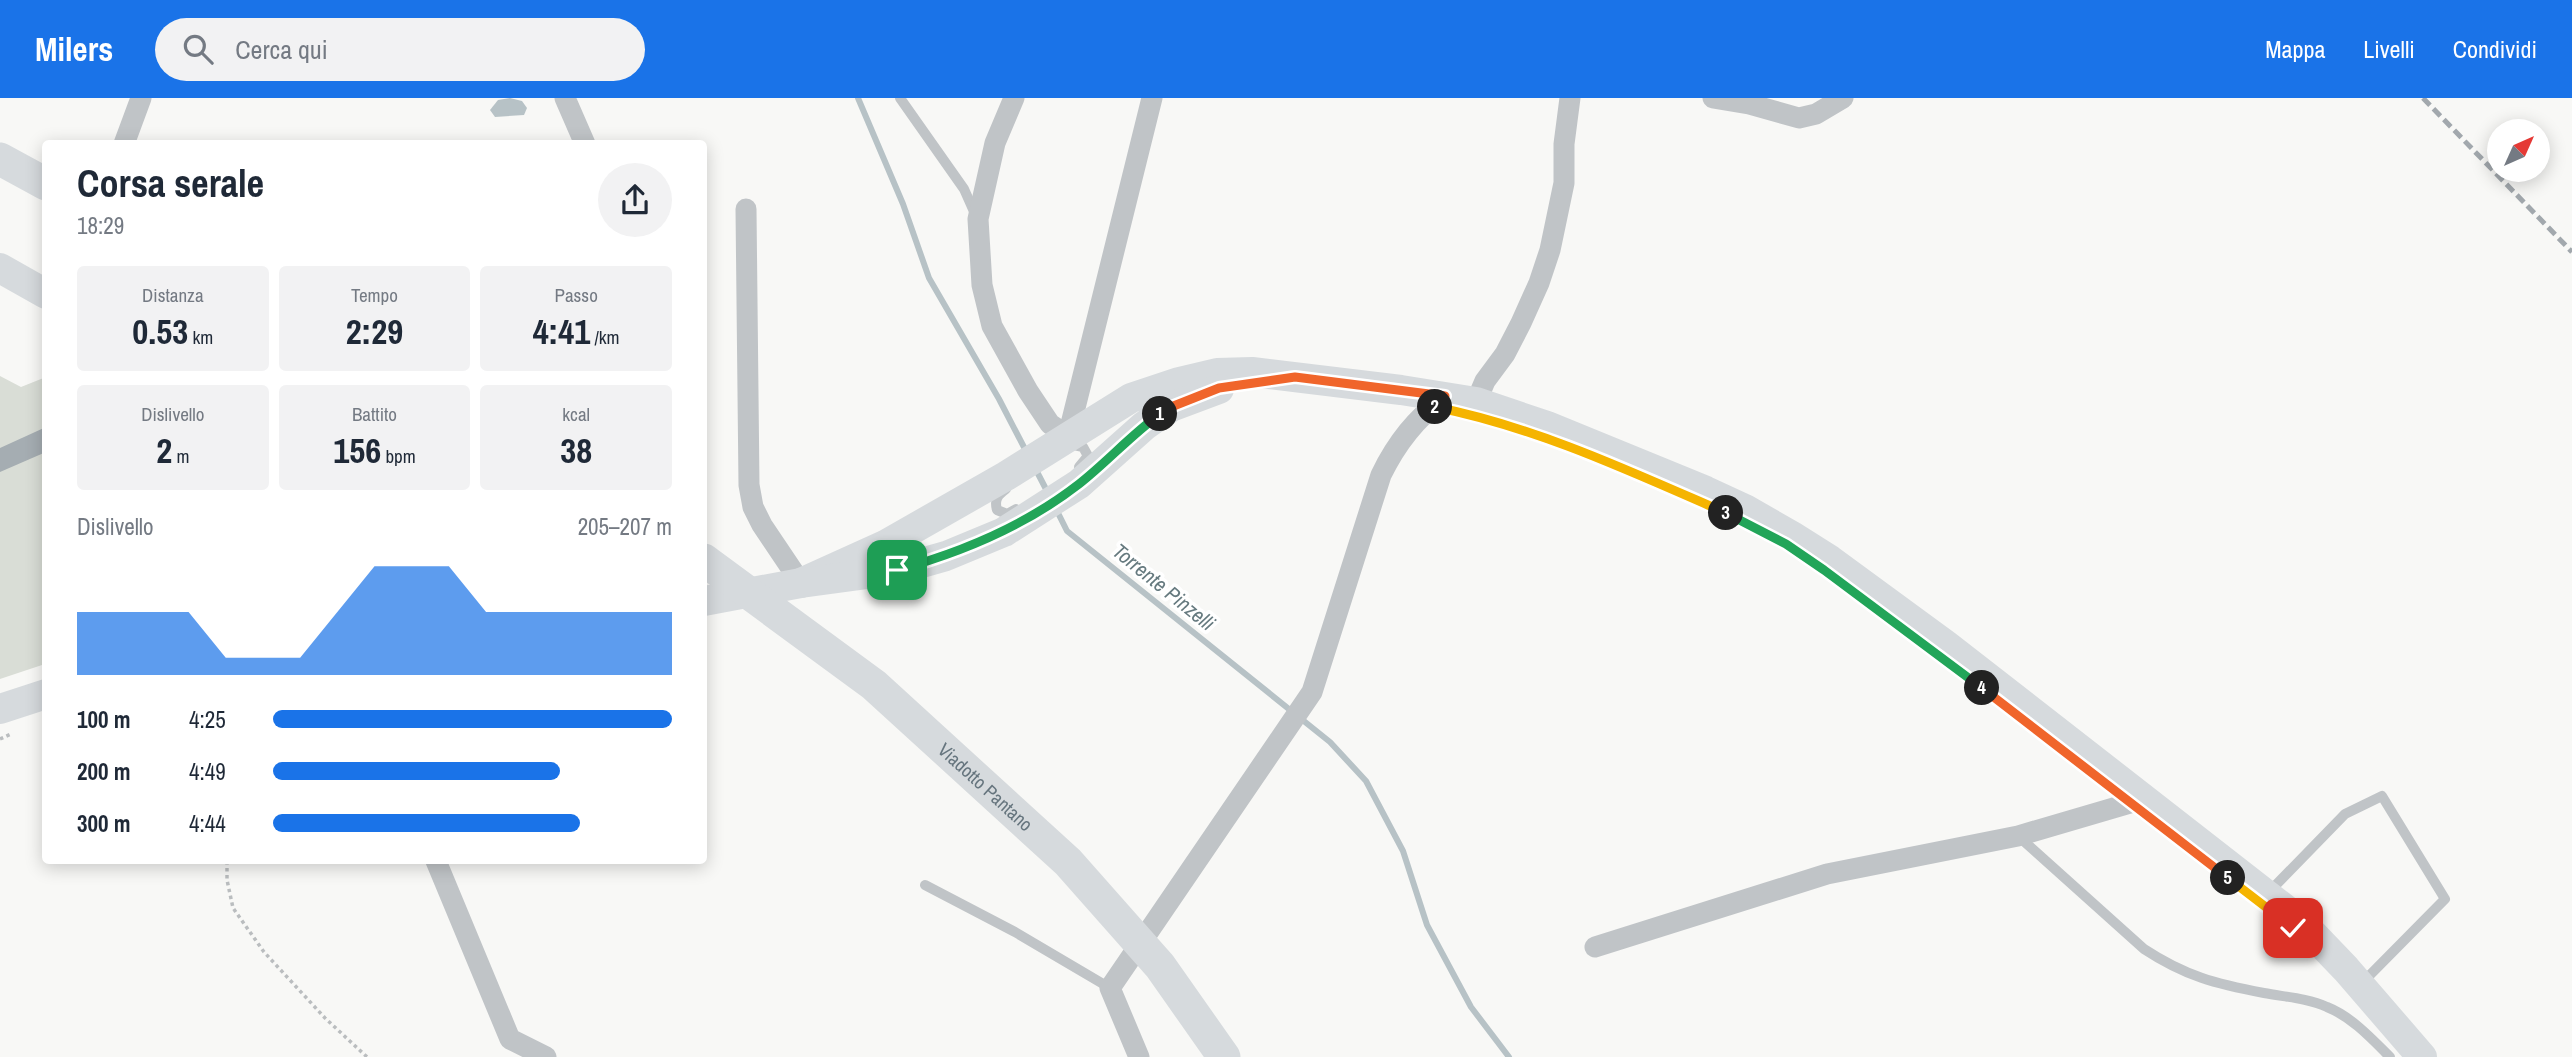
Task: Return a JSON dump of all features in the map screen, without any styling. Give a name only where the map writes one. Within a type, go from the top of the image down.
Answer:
[{"type":"main road","points":[[0,159],[42,182]]},
{"type":"main road","points":[[0,268],[42,292]]},
{"type":"main road","points":[[801,583],[885,545],[1034,463],[1131,398],[1179,382],[1217,373],[1252,372],[1476,402],[1547,426],[1706,491],[1745,509],[1830,560],[1946,645],[2267,894],[2315,936],[2422,1057]]},
{"type":"main road","points":[[707,600],[801,583],[897,570],[946,556],[1004,532],[1048,496],[1171,407],[1219,388],[1295,377]]},
{"type":"main road","name":"Viadotto Pantano","points":[[707,562],[874,685],[1068,862],[1160,966],[1224,1057]]},
{"type":"main road","points":[[0,709],[42,695]]},
{"type":"street","points":[[125,140],[141,98]]},
{"type":"street","points":[[565,98],[584,140]]},
{"type":"street","points":[[1014,98],[995,143],[978,219],[982,285],[992,326],[1028,391],[1050,424],[1034,463]]},
{"type":"street","points":[[1034,463],[1153,98]]},
{"type":"street","points":[[1476,402],[1485,381],[1505,354],[1521,323],[1550,250],[1564,183],[1564,144],[1570,98]]},
{"type":"street","points":[[1713,98],[1749,104],[1799,118],[1816,114],[1843,98]]},
{"type":"street","points":[[746,209],[749,485],[753,507],[762,525],[801,583]]},
{"type":"street","points":[[1139,1057],[1110,988],[1312,692],[1381,475],[1393,450],[1406,432],[1445,396]]},
{"type":"street","points":[[1595,947],[1827,874],[2018,836],[2144,799]]},
{"type":"street","points":[[437,864],[510,1039],[546,1057]]},
{"type":"lane","points":[[900,98],[964,189],[978,219]]},
{"type":"lane","points":[[1074,445],[1083,447],[1088,456],[1086,461],[1048,496],[1007,514],[997,510],[995,503],[997,496],[1034,463],[1074,445]]},
{"type":"lane","points":[[2267,894],[2345,814],[2382,796],[2445,899],[2360,985]]},
{"type":"lane","points":[[2018,836],[2144,950],[2163,962],[2187,974],[2235,988],[2308,1000],[2329,1007],[2369,1036],[2390,1057]]},
{"type":"lane","points":[[925,885],[1016,932],[1110,988]]},
{"type":"path","points":[[228,864],[227,880],[233,908],[264,952],[325,1018],[367,1057]]},
{"type":"shaded area","points":[[510,98],[522,101],[527,108],[524,115],[495,117],[490,110],[498,100]]},
{"type":"shaded area","points":[[0,376],[21,387],[42,379],[42,665],[0,679]]},
{"type":"building","points":[[42,429],[42,454],[0,472],[0,448]]},
{"type":"waterway","name":"Torrente Pinzelli","points":[[858,98],[903,204],[929,278],[1027,453]]},
{"type":"waterway","name":"Torrente Pinzelli","points":[[1035,468],[1048,493]]},
{"type":"waterway","name":"Torrente Pinzelli","points":[[1056,509],[1067,531],[1330,742],[1366,781],[1403,851],[1427,925],[1471,1007],[1509,1057]]},
{"type":"railway","points":[[2423,98],[2572,252]]},
{"type":"route","points":[[897,570],[946,556],[1004,532],[1079,484],[1144,426],[1171,407],[1219,388],[1295,377],[1445,396],[1432,406],[1499,422],[1563,445],[1744,520],[1786,544],[1942,656],[2293,928]]}]
